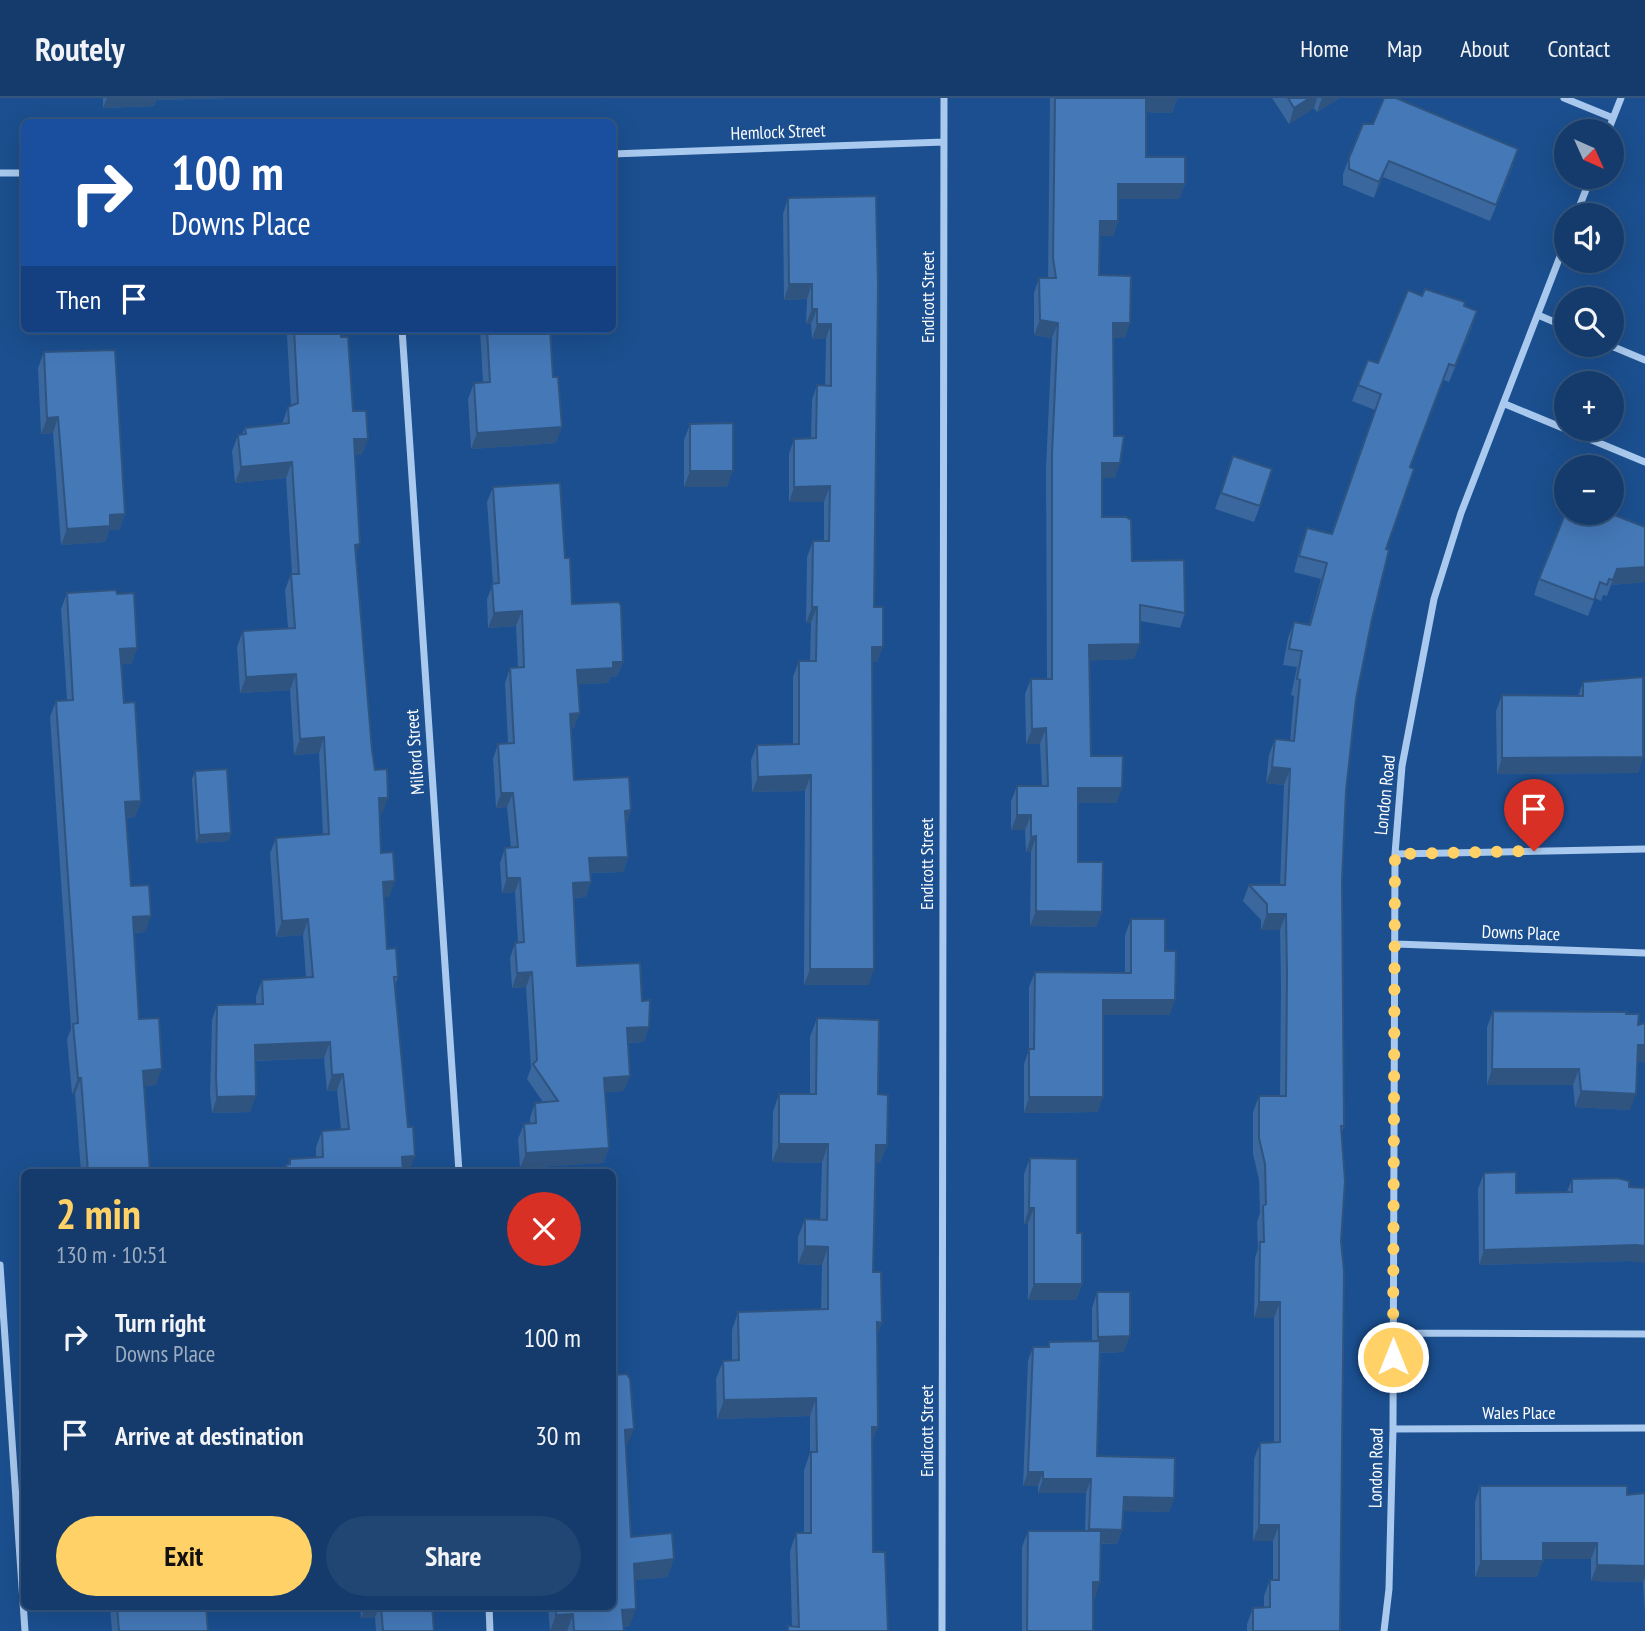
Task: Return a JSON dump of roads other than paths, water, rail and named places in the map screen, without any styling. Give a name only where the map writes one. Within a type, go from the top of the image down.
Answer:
[{"type":"street","name":"Endicott Street","points":[[942,1631],[944,98]]},
{"type":"street","points":[[1564,98],[1613,118],[1621,98]]},
{"type":"street","name":"Hemlock Street","points":[[616,154],[944,142]]},
{"type":"street","points":[[0,173],[21,173]]},
{"type":"street","name":"London Road","points":[[1384,1631],[1389,1589],[1393,1429],[1395,854],[1402,766],[1434,599],[1461,513],[1554,273]]},
{"type":"street","points":[[1538,315],[1554,322]]},
{"type":"street","name":"Milford Street","points":[[402,333],[459,1169]]},
{"type":"street","points":[[1624,351],[1645,360]]},
{"type":"street","points":[[1505,404],[1645,462]]},
{"type":"street","points":[[1395,854],[1645,849]]},
{"type":"street","name":"Downs Place","points":[[1396,944],[1645,953]]},
{"type":"street","points":[[0,1265],[21,1572]]},
{"type":"street","points":[[1393,1334],[1645,1334]]},
{"type":"street","name":"Wales Place","points":[[1393,1429],[1645,1428]]},
{"type":"street","points":[[24,1610],[25,1631]]},
{"type":"street","points":[[489,1610],[491,1631]]}]
